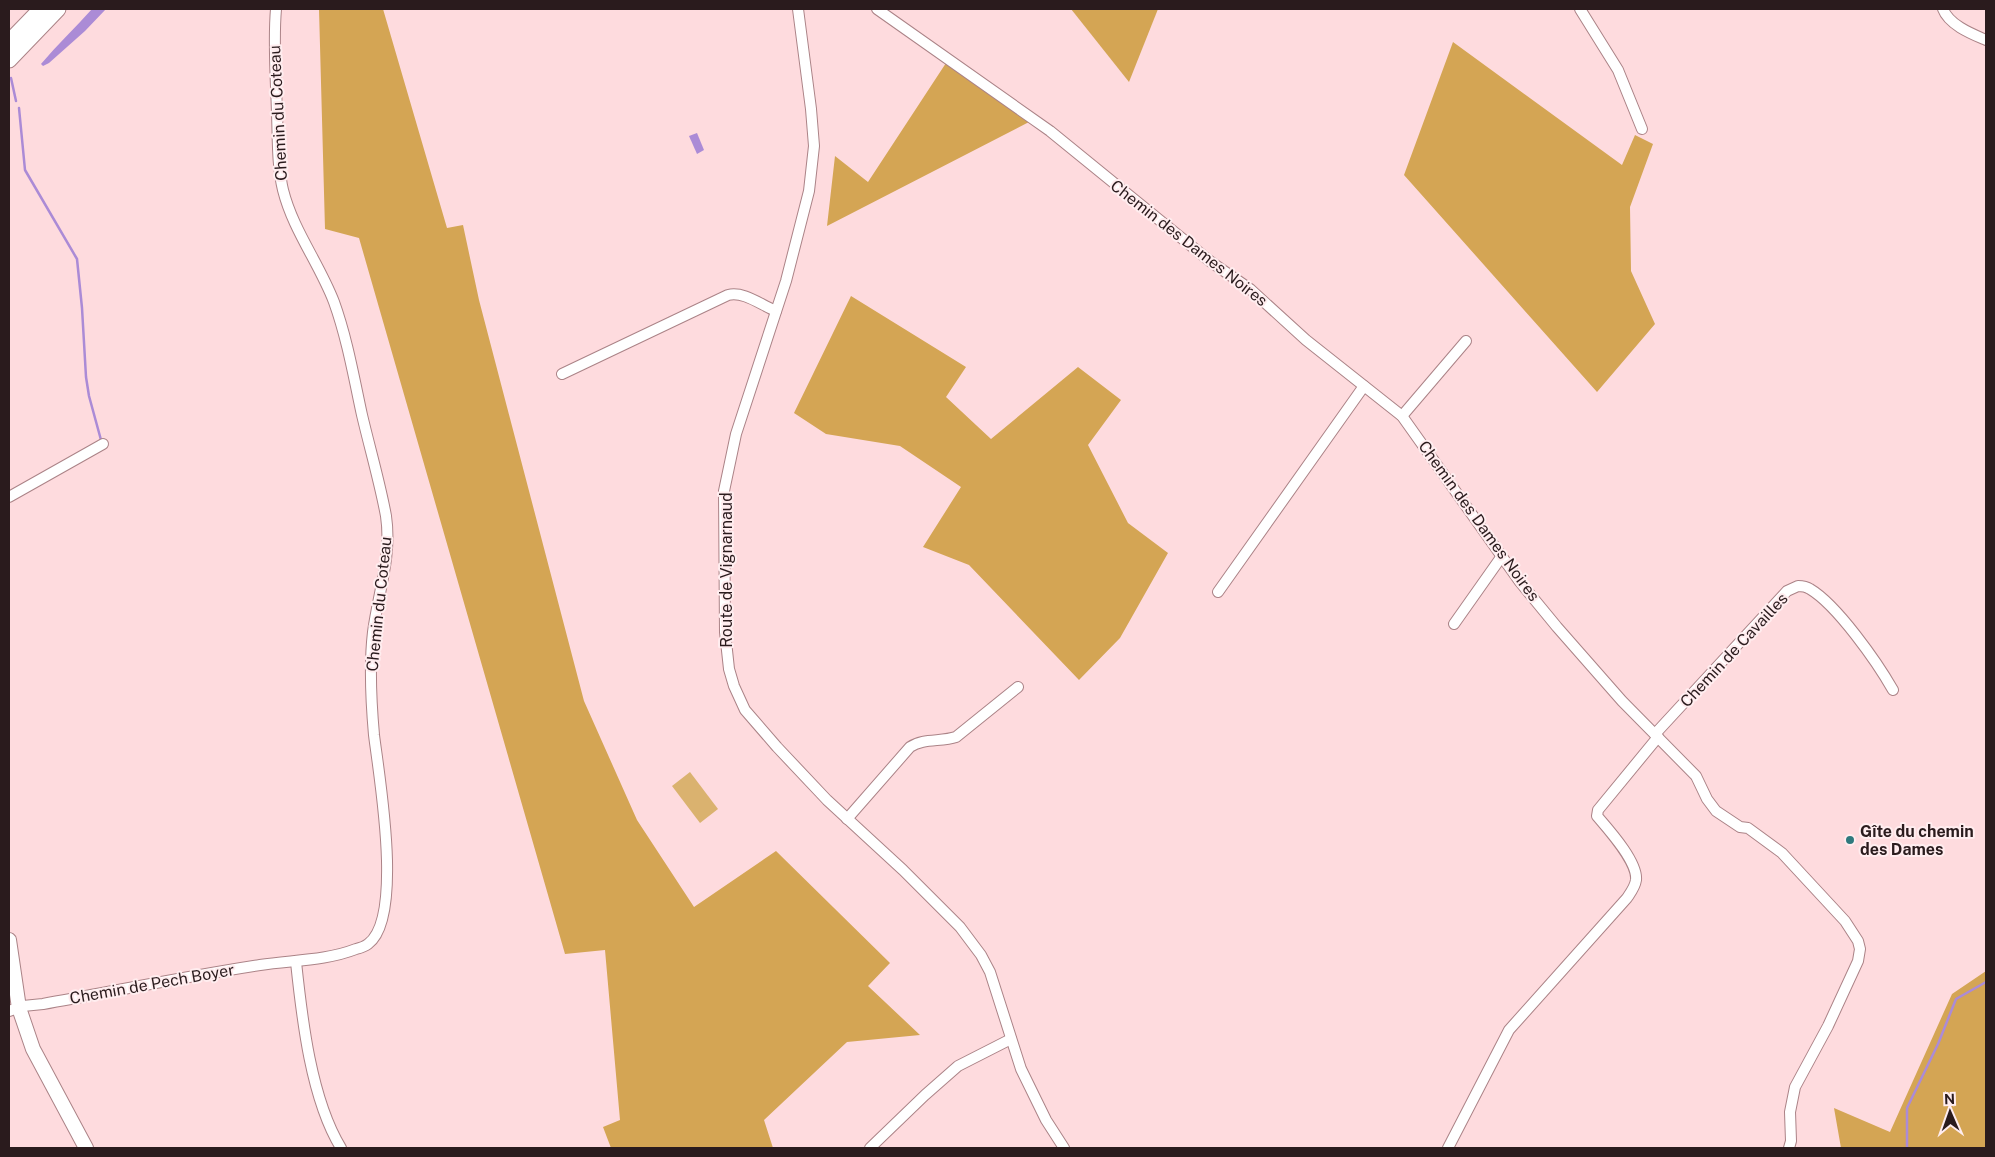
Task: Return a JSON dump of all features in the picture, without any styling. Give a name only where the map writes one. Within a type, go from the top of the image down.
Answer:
[{"type":"highway","points":[[9,42],[41,9]]},
{"type":"highway","points":[[9,60],[58,9]]},
{"type":"main road","points":[[9,940],[14,1009],[33,1049],[86,1148]]},
{"type":"street","name":"Chemin du Coteau","points":[[276,9],[274,32],[278,162],[282,187],[290,215],[324,278],[334,304],[351,364],[386,517],[388,545],[386,572],[373,630],[370,670],[375,738],[380,765],[387,842],[384,909],[379,927],[369,944],[346,953],[296,962]]},
{"type":"street","name":"Route de Vignarnaud","points":[[798,9],[814,146],[809,191],[786,281],[736,434],[724,491],[726,655],[734,686],[746,710],[777,748],[847,819],[903,870],[960,927],[981,955],[990,972],[1011,1039],[1026,1077],[1046,1120],[1064,1148]]},
{"type":"street","name":"Chemin des Dames Noires","points":[[877,9],[1050,131],[1211,262],[1250,289],[1306,340],[1402,416],[1520,582],[1622,701],[1696,776],[1707,799],[1716,811],[1740,827],[1748,828],[1782,853],[1845,921],[1858,940],[1860,949],[1858,961],[1828,1026],[1795,1087],[1790,1112],[1791,1141],[1789,1148]]},
{"type":"street","points":[[1580,9],[1618,70],[1642,129]]},
{"type":"street","points":[[1943,9],[1945,14],[1965,30],[1986,40]]},
{"type":"street","points":[[562,374],[728,296],[742,295],[776,311]]},
{"type":"street","points":[[1402,416],[1466,341]]},
{"type":"street","points":[[1218,592],[1364,386]]},
{"type":"street","points":[[9,497],[103,444]]},
{"type":"street","points":[[1454,624],[1502,556]]},
{"type":"street","name":"Chemin de Cavailles","points":[[1448,1148],[1509,1030],[1634,888],[1636,880],[1635,870],[1614,837],[1597,816],[1598,810],[1657,735],[1787,591],[1798,586],[1809,588],[1835,611],[1882,671],[1893,690]]},
{"type":"street","points":[[847,819],[910,747],[920,742],[948,740],[956,737],[1018,687]]},
{"type":"street","name":"Chemin de Pech Boyer","points":[[14,1009],[257,965],[296,962]]},
{"type":"street","points":[[296,962],[300,1004],[316,1087],[326,1118],[340,1148]]},
{"type":"street","points":[[870,1148],[958,1066],[1011,1039]]},
{"type":"shaded area","points":[[92,9],[106,9],[85,31],[49,63],[43,66],[41,64],[53,50]]},
{"type":"shaded area","points":[[319,9],[383,9],[447,228],[463,225],[479,300],[584,701],[637,820],[694,907],[776,851],[890,963],[868,986],[920,1035],[847,1042],[764,1120],[773,1148],[611,1148],[603,1127],[620,1120],[605,950],[565,954],[359,238],[325,229]]},
{"type":"shaded area","points":[[1071,9],[1158,9],[1129,82]]},
{"type":"shaded area","points":[[1453,42],[1622,165],[1635,135],[1653,144],[1630,207],[1631,271],[1655,324],[1597,392],[1404,175]]},
{"type":"shaded area","points":[[946,63],[1029,122],[827,226],[835,156],[868,182]]},
{"type":"shaded area","points":[[697,133],[704,150],[697,154],[689,136]]},
{"type":"shaded area","points":[[851,296],[966,367],[946,397],[991,439],[1078,367],[1121,400],[1088,445],[1128,523],[1168,553],[1120,638],[1079,680],[969,565],[923,547],[961,487],[900,446],[826,434],[794,413]]},
{"type":"shaded area","points":[[690,772],[718,809],[700,823],[672,786]]},
{"type":"shaded area","points":[[1986,971],[1986,1148],[1841,1148],[1834,1108],[1890,1132],[1952,994]]},
{"type":"waterway","points":[[11,78],[16,101]]},
{"type":"waterway","points":[[19,108],[25,170],[77,259],[86,377],[101,440]]},
{"type":"waterway","points":[[1907,1148],[1907,1108],[1938,1044],[1956,999],[1986,982]]},
{"type":"place","name":"Gîte du chemin des Dames","points":[[1850,840]]}]
